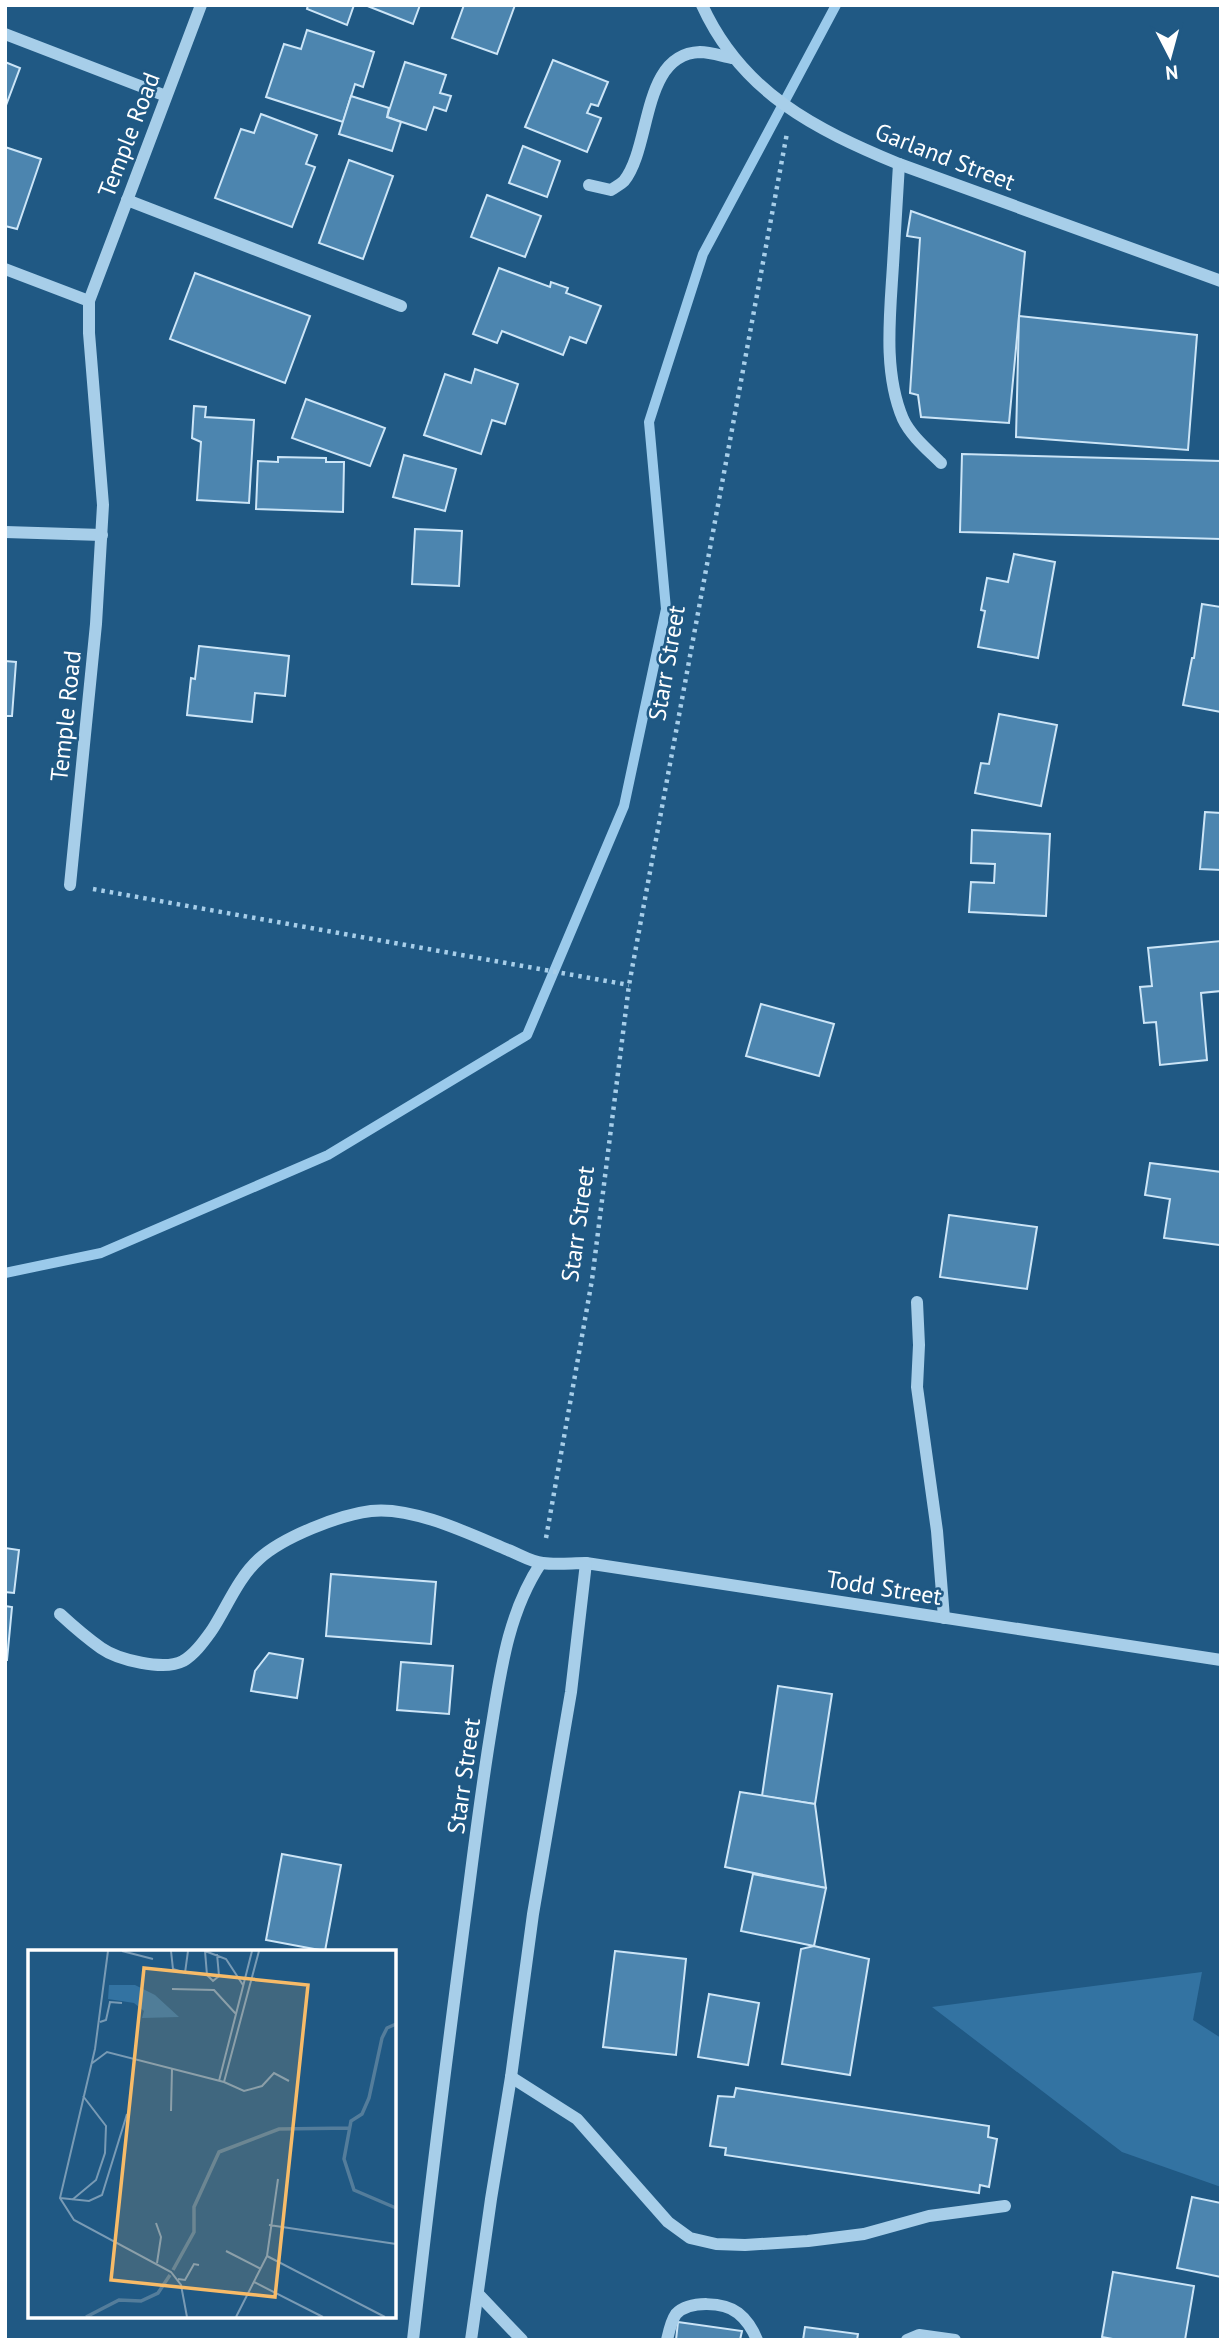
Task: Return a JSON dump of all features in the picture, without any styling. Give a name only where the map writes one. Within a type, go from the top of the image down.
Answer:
[{"type":"street","name":"Temple Road","points":[[71,885],[96,624],[103,505],[89,333],[89,301],[201,5]]},
{"type":"street","name":"Garland Street","points":[[702,5],[732,58],[790,110],[808,122],[852,145],[899,164],[1221,281]]},
{"type":"street","points":[[5,34],[166,96]]},
{"type":"street","points":[[589,185],[611,190],[623,183],[638,149],[661,77],[676,58],[700,52],[732,58]]},
{"type":"street","points":[[899,164],[890,311],[890,360],[896,395],[904,420],[915,437],[942,463]]},
{"type":"street","points":[[127,200],[401,306]]},
{"type":"street","points":[[5,269],[89,301]]},
{"type":"street","points":[[5,532],[102,535]]},
{"type":"street","points":[[917,1302],[917,1387],[937,1531],[944,1618]]},
{"type":"street","points":[[60,1615],[103,1650],[138,1662],[164,1665],[181,1662],[197,1650],[235,1589],[259,1559],[308,1530],[371,1511],[393,1510],[410,1513],[541,1563]]},
{"type":"street","name":"Todd Street","points":[[541,1563],[586,1563],[1221,1660]]},
{"type":"street","name":"Starr Street","points":[[413,2340],[482,1785],[499,1681],[508,1636],[523,1594],[541,1563]]},
{"type":"street","points":[[471,2340],[533,1914],[571,1692],[586,1563]]},
{"type":"street","points":[[511,2077],[577,2119],[668,2222],[690,2238],[716,2244],[745,2245],[808,2241],[864,2234],[929,2216],[1004,2206]]},
{"type":"street","points":[[479,2295],[523,2340]]},
{"type":"street","points":[[667,2340],[670,2326],[677,2314],[688,2307],[701,2304],[723,2306],[737,2311],[748,2322],[757,2340]]},
{"type":"street","points":[[907,2340],[919,2335],[955,2340]]},
{"type":"path","name":"Starr Street","points":[[541,1563],[592,1280],[629,985],[790,110]]},
{"type":"path","points":[[71,885],[629,985]]},
{"type":"shaded area","points":[[1202,1972],[1193,2020],[1221,2038],[1221,2187],[1122,2152],[932,2007]]},
{"type":"building","points":[[308,5],[354,5],[347,25],[307,9]]},
{"type":"building","points":[[365,5],[420,5],[413,24]]},
{"type":"building","points":[[464,5],[515,5],[497,54],[452,38]]},
{"type":"building","points":[[307,30],[374,52],[363,87],[355,84],[343,122],[266,97],[284,44],[301,49]]},
{"type":"building","points":[[553,60],[608,82],[598,106],[591,104],[587,113],[601,118],[587,152],[525,127]]},
{"type":"building","points":[[5,62],[20,68],[5,108]]},
{"type":"building","points":[[405,62],[446,75],[440,93],[451,96],[446,111],[434,107],[426,130],[387,117]]},
{"type":"building","points":[[351,96],[389,108],[387,117],[401,122],[392,151],[339,134]]},
{"type":"building","points":[[261,114],[317,135],[306,164],[315,167],[292,227],[215,198],[241,129],[254,133]]},
{"type":"building","points":[[523,146],[560,161],[547,197],[509,183]]},
{"type":"building","points":[[5,147],[41,159],[17,229],[5,226]]},
{"type":"building","points":[[349,160],[393,176],[363,259],[319,243]]},
{"type":"building","points":[[487,195],[541,216],[525,257],[471,237]]},
{"type":"building","points":[[911,211],[1025,252],[1009,423],[921,417],[918,395],[910,393],[920,238],[907,236]]},
{"type":"building","points":[[499,268],[550,287],[551,282],[568,288],[566,293],[601,306],[586,343],[570,337],[563,355],[502,331],[497,343],[473,334]]},
{"type":"building","points":[[195,273],[310,316],[285,383],[170,339]]},
{"type":"building","points":[[1019,316],[1197,335],[1188,450],[1016,437]]},
{"type":"building","points":[[475,369],[518,384],[505,424],[492,420],[481,454],[424,435],[445,374],[471,383]]},
{"type":"building","points":[[306,399],[385,428],[370,466],[292,438]]},
{"type":"building","points":[[194,406],[206,407],[205,417],[254,420],[249,503],[197,500],[201,442],[192,438]]},
{"type":"building","points":[[962,454],[1221,461],[1221,539],[960,532]]},
{"type":"building","points":[[404,455],[456,469],[445,511],[393,497]]},
{"type":"building","points":[[278,457],[326,458],[326,462],[344,462],[343,512],[256,509],[258,461],[278,462]]},
{"type":"building","points":[[415,529],[462,531],[459,586],[412,584]]},
{"type":"building","points":[[1014,554],[1055,562],[1038,658],[978,647],[985,611],[981,610],[987,578],[1008,582]]},
{"type":"building","points":[[1202,604],[1221,607],[1221,712],[1183,705],[1194,658]]},
{"type":"building","points":[[199,646],[289,656],[285,696],[255,693],[252,722],[187,715],[191,678],[195,679]]},
{"type":"building","points":[[5,661],[16,662],[12,716],[5,716]]},
{"type":"building","points":[[999,714],[1057,725],[1041,806],[975,793],[981,763],[989,764]]},
{"type":"building","points":[[1205,812],[1221,813],[1221,870],[1200,869]]},
{"type":"building","points":[[972,830],[1050,834],[1046,916],[969,912],[971,882],[994,883],[995,864],[971,863]]},
{"type":"building","points":[[1221,941],[1221,991],[1201,993],[1207,1060],[1160,1065],[1156,1022],[1144,1023],[1140,987],[1152,986],[1148,948]]},
{"type":"building","points":[[761,1004],[834,1024],[819,1076],[746,1056]]},
{"type":"building","points":[[1150,1163],[1221,1172],[1220,1245],[1164,1238],[1170,1199],[1145,1195]]},
{"type":"building","points":[[949,1215],[1037,1227],[1027,1289],[940,1277]]},
{"type":"building","points":[[5,1548],[19,1550],[14,1593],[5,1592]]},
{"type":"building","points":[[331,1574],[436,1582],[431,1644],[326,1636]]},
{"type":"building","points":[[5,1606],[12,1607],[7,1660],[5,1660]]},
{"type":"building","points":[[269,1653],[303,1659],[297,1698],[251,1691],[255,1671]]},
{"type":"building","points":[[401,1662],[453,1666],[449,1714],[397,1710]]},
{"type":"building","points":[[778,1686],[832,1694],[815,1804],[762,1796]]},
{"type":"building","points":[[740,1792],[815,1804],[826,1888],[725,1867]]},
{"type":"building","points":[[282,1854],[341,1865],[325,1950],[266,1940]]},
{"type":"building","points":[[753,1874],[826,1888],[814,1946],[741,1931]]},
{"type":"building","points":[[814,1946],[869,1959],[850,2075],[782,2064],[801,1949]]},
{"type":"building","points":[[615,1951],[686,1959],[676,2055],[603,2047]]},
{"type":"building","points":[[709,1994],[759,2003],[748,2065],[698,2057]]},
{"type":"building","points":[[736,2088],[989,2126],[988,2137],[997,2139],[989,2187],[980,2185],[979,2193],[725,2155],[726,2148],[710,2146],[718,2096],[734,2097]]},
{"type":"building","points":[[1192,2197],[1221,2203],[1221,2277],[1177,2268]]},
{"type":"building","points":[[1113,2272],[1194,2286],[1185,2340],[1118,2340],[1102,2337]]},
{"type":"building","points":[[678,2322],[742,2331],[740,2340],[676,2340]]},
{"type":"building","points":[[805,2327],[858,2334],[857,2340],[803,2340]]},
{"type":"waterway","points":[[5,1273],[101,1253],[328,1155],[527,1035],[624,806],[666,609],[649,422],[703,254],[836,5]]}]
